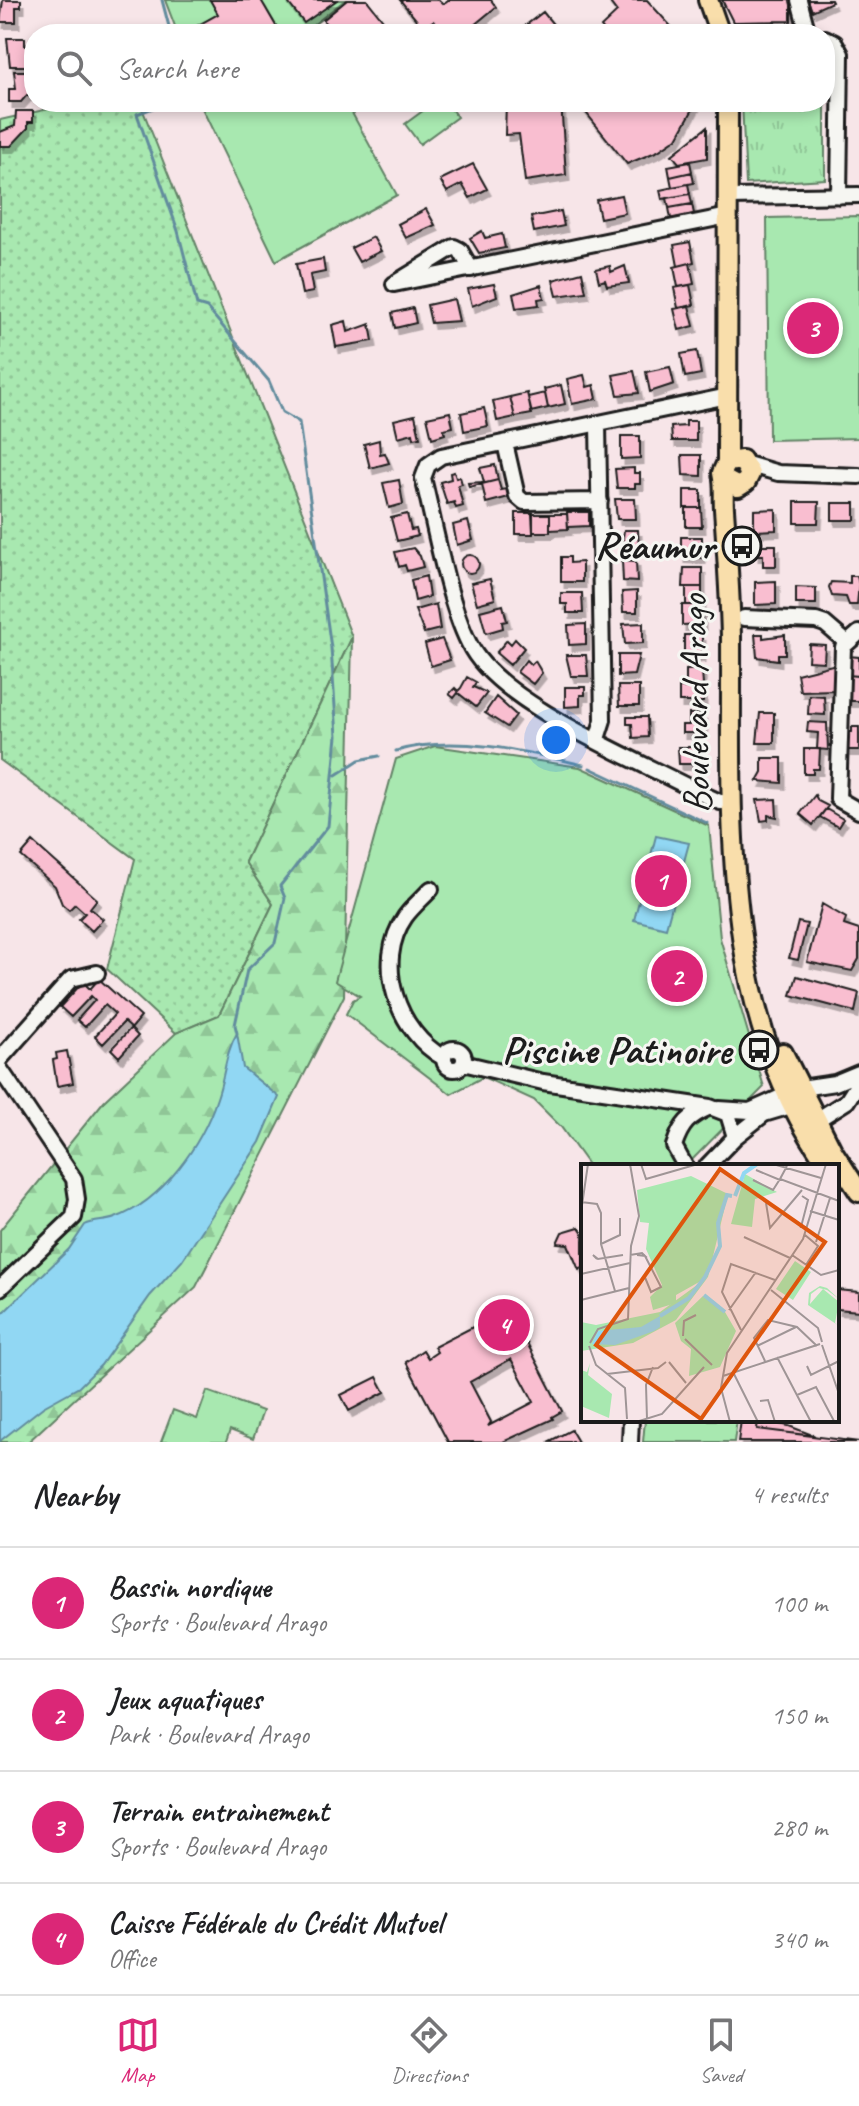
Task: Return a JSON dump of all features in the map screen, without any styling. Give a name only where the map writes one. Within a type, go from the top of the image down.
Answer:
[{"type":"main road","points":[[708,0],[716,24]]},
{"type":"main road","name":"Boulevard Arago","points":[[728,112],[728,404],[738,472],[724,509],[728,533],[732,802],[740,921],[748,980],[797,1097],[859,1192]]},
{"type":"main road","name":"Boulevard Arago","points":[[812,1124],[828,1164]]},
{"type":"main road","points":[[839,1180],[859,1205]]},
{"type":"street","points":[[799,0],[805,24]]},
{"type":"street","points":[[835,43],[841,54],[839,196]]},
{"type":"street","points":[[729,197],[859,195]]},
{"type":"street","points":[[471,269],[460,250],[454,247],[394,284],[471,269],[728,216]]},
{"type":"street","points":[[728,404],[598,424],[441,456],[428,465],[423,478],[463,632],[483,666],[503,684],[597,739],[698,792],[720,802],[732,802]]},
{"type":"street","points":[[597,739],[603,720],[598,424]]},
{"type":"street","points":[[505,443],[517,496],[524,502],[600,501]]},
{"type":"street","points":[[738,472],[859,476]]},
{"type":"street","points":[[744,618],[825,624],[846,642]]},
{"type":"street","points":[[859,633],[846,642],[842,653],[838,799],[859,811]]},
{"type":"street","points":[[431,889],[405,916],[396,934],[391,972],[396,996],[410,1028],[430,1050],[444,1058],[448,1052],[457,1050],[462,1054],[463,1063],[543,1082],[750,1111],[859,1073]]},
{"type":"street","points":[[0,1059],[71,979],[97,973]]},
{"type":"street","points":[[0,1069],[74,1179],[77,1199],[74,1217],[0,1288]]},
{"type":"street","points":[[812,1124],[847,1101],[859,1082]]},
{"type":"street","points":[[709,1164],[735,1137],[764,1114],[797,1097]]},
{"type":"street","points":[[662,1100],[680,1128]]},
{"type":"street","points":[[674,1164],[674,1146],[680,1128],[691,1115],[714,1108],[728,1114],[735,1137]]},
{"type":"street","points":[[674,1146],[684,1164]]},
{"type":"street","points":[[630,1442],[631,1422]]},
{"type":"green space","points":[[165,0],[345,0],[315,24],[174,24]]},
{"type":"green space","points":[[35,112],[144,112],[352,637],[245,862],[273,904],[219,1015],[176,1033],[107,969],[135,859],[0,760],[0,120]]},
{"type":"green space","points":[[204,112],[351,112],[397,195],[276,261]]},
{"type":"green space","points":[[421,112],[453,112],[457,117],[420,144],[405,124]]},
{"type":"green space","points":[[742,112],[825,112],[825,179],[746,184]]},
{"type":"green space","points":[[859,216],[859,438],[769,440],[767,218]]},
{"type":"green space","points":[[352,637],[344,996],[196,1287],[28,1442],[0,1442],[0,1230],[104,1101],[176,1033],[219,1015],[273,904],[245,862]]},
{"type":"green space","points":[[435,746],[580,767],[709,826],[720,938],[764,1087],[688,1164],[588,1164],[561,1127],[534,1100],[483,1077],[451,1094],[346,1014],[353,1000],[360,996],[335,981],[396,759]]},
{"type":"green space","points":[[207,1391],[263,1411],[253,1439],[230,1430],[226,1442],[161,1442],[173,1410],[197,1419]]},
{"type":"green space","points":[[645,1422],[737,1422],[734,1442],[643,1442]]},
{"type":"water","points":[[656,836],[689,843],[666,928],[634,920]]},
{"type":"water","points":[[237,1033],[243,1068],[279,1097],[260,1142],[182,1261],[150,1296],[101,1365],[79,1387],[43,1407],[0,1441],[0,1316],[69,1249],[85,1225],[133,1210],[149,1199],[178,1169],[210,1116]]},
{"type":"building","points":[[3,0],[21,0],[21,7],[16,7],[16,22],[0,22]]},
{"type":"building","points":[[210,0],[261,0],[275,24],[200,24],[218,14]]},
{"type":"building","points":[[286,0],[337,0],[304,23]]},
{"type":"building","points":[[347,0],[367,0],[386,24],[326,24],[323,20]]},
{"type":"building","points":[[400,0],[439,0],[443,4],[448,0],[491,0],[496,7],[475,24],[436,24],[433,21],[420,24]]},
{"type":"building","points":[[608,0],[647,0],[669,24],[604,24],[617,12]]},
{"type":"building","points":[[722,0],[791,0],[791,21],[733,22]]},
{"type":"building","points":[[808,0],[831,0],[832,2],[812,11]]},
{"type":"building","points":[[543,12],[553,24],[527,24]]},
{"type":"building","points":[[7,38],[24,38],[24,66],[10,66]]},
{"type":"building","points":[[14,71],[24,71],[24,98],[21,102],[9,102],[9,89],[16,89]]},
{"type":"building","points":[[16,111],[33,112],[33,122],[28,122],[28,128],[11,146],[0,146],[0,132],[15,126]]},
{"type":"building","points":[[506,112],[562,112],[566,175],[525,181],[519,134],[505,135]]},
{"type":"building","points":[[586,112],[691,112],[677,138],[658,151],[627,164]]},
{"type":"building","points":[[707,127],[707,158],[679,163],[672,155]]},
{"type":"building","points":[[690,162],[692,172],[670,177],[668,166]]},
{"type":"building","points":[[473,164],[487,189],[470,198],[462,184],[447,192],[440,180]]},
{"type":"building","points":[[692,172],[694,183],[672,187],[670,177]]},
{"type":"building","points":[[688,184],[690,194],[662,199],[660,190]]},
{"type":"building","points":[[690,194],[692,204],[669,208],[667,198]]},
{"type":"building","points":[[621,195],[625,213],[600,218],[596,200]]},
{"type":"building","points":[[692,204],[694,214],[671,219],[669,208]]},
{"type":"building","points":[[426,209],[435,225],[406,238],[398,224]]},
{"type":"building","points":[[561,211],[564,226],[534,232],[531,217]]},
{"type":"building","points":[[482,231],[485,238],[502,234],[505,248],[479,253],[470,238]]},
{"type":"building","points":[[373,237],[381,251],[359,262],[351,248]]},
{"type":"building","points":[[690,242],[694,262],[678,266],[674,245]]},
{"type":"building","points":[[323,259],[325,272],[310,275],[313,292],[302,294],[296,264]]},
{"type":"building","points":[[690,263],[694,284],[678,287],[674,267]]},
{"type":"building","points":[[610,266],[611,272],[625,266],[629,283],[607,286],[605,280],[599,282],[596,269]]},
{"type":"building","points":[[582,272],[586,292],[557,296],[553,280]]},
{"type":"building","points":[[494,284],[497,296],[472,306],[468,289]]},
{"type":"building","points":[[541,285],[544,298],[538,299],[539,305],[516,308],[513,294]]},
{"type":"building","points":[[690,285],[694,305],[678,308],[674,288]]},
{"type":"building","points":[[454,299],[459,321],[431,323],[427,305]]},
{"type":"building","points":[[689,306],[694,326],[679,330],[674,309]]},
{"type":"building","points":[[413,308],[416,323],[395,328],[392,313]]},
{"type":"building","points":[[346,321],[348,332],[370,324],[373,341],[336,347],[332,325]]},
{"type":"building","points":[[697,351],[701,374],[685,377],[681,354]]},
{"type":"building","points":[[670,367],[674,384],[650,392],[646,372]]},
{"type":"building","points":[[634,371],[639,393],[618,395],[613,375]]},
{"type":"building","points":[[584,375],[587,387],[594,385],[597,399],[572,404],[567,379]]},
{"type":"building","points":[[561,385],[565,404],[548,408],[544,389]]},
{"type":"building","points":[[527,393],[532,414],[515,417],[510,397]]},
{"type":"building","points":[[545,393],[548,408],[531,412],[528,397]]},
{"type":"building","points":[[510,397],[515,417],[497,421],[493,401]]},
{"type":"building","points":[[484,408],[488,426],[464,431],[461,413]]},
{"type":"building","points":[[450,412],[453,427],[444,429],[445,434],[432,438],[427,417]]},
{"type":"building","points":[[415,415],[420,437],[414,438],[413,433],[398,437],[394,420]]},
{"type":"building","points":[[686,421],[696,421],[696,441],[672,441],[671,427],[686,426]]},
{"type":"building","points":[[621,436],[640,436],[640,458],[621,459]]},
{"type":"building","points":[[379,440],[380,454],[385,453],[389,463],[370,468],[364,444]]},
{"type":"building","points":[[682,455],[701,455],[701,476],[683,475]]},
{"type":"building","points":[[495,465],[498,480],[469,487],[468,483],[484,482],[480,468]]},
{"type":"building","points":[[634,468],[634,473],[640,473],[640,484],[635,484],[635,488],[617,488],[615,469]]},
{"type":"building","points":[[454,472],[462,484],[458,485],[463,506],[456,508],[454,502],[447,504],[440,482],[451,479],[450,473]]},
{"type":"building","points":[[399,480],[403,504],[389,508],[383,483]]},
{"type":"building","points":[[498,480],[501,490],[507,489],[509,497],[486,503],[482,484]]},
{"type":"building","points":[[684,490],[701,490],[701,508],[684,508]]},
{"type":"building","points":[[615,499],[635,499],[636,519],[617,519]]},
{"type":"building","points":[[795,502],[819,502],[818,523],[795,523]]},
{"type":"building","points":[[832,503],[855,503],[855,520],[832,520]]},
{"type":"building","points":[[686,508],[701,508],[702,527],[686,527]]},
{"type":"building","points":[[776,509],[776,530],[754,531],[754,510]]},
{"type":"building","points":[[567,512],[589,512],[589,526],[568,527]]},
{"type":"building","points":[[516,513],[533,513],[533,534],[516,534]]},
{"type":"building","points":[[407,514],[411,530],[416,529],[418,536],[397,541],[391,518]]},
{"type":"building","points":[[532,514],[550,514],[550,532],[533,532]]},
{"type":"building","points":[[550,514],[567,514],[568,529],[550,530]]},
{"type":"building","points":[[468,521],[473,540],[457,545],[453,525]]},
{"type":"building","points":[[624,530],[638,530],[639,551],[621,551]]},
{"type":"building","points":[[681,537],[702,537],[702,558],[681,557]]},
{"type":"building","points":[[755,545],[776,545],[776,566],[763,566],[763,555],[755,555]]},
{"type":"building","points":[[413,548],[420,556],[423,567],[407,571],[405,565],[399,567],[395,552]]},
{"type":"building","points":[[470,555],[479,564],[470,573],[461,564]]},
{"type":"building","points":[[561,557],[570,557],[570,563],[582,562],[582,582],[561,582]]},
{"type":"building","points":[[622,560],[636,561],[637,582],[623,581]]},
{"type":"building","points":[[684,568],[702,568],[702,587],[683,587]]},
{"type":"building","points":[[426,576],[429,597],[415,601],[411,580]]},
{"type":"building","points":[[850,576],[857,576],[859,584],[857,605],[849,605],[846,597],[832,596],[829,587],[831,582],[850,583]]},
{"type":"building","points":[[490,579],[495,599],[477,604],[471,583]]},
{"type":"building","points":[[776,581],[776,604],[755,605],[755,582]]},
{"type":"building","points":[[686,587],[702,587],[702,605],[686,605]]},
{"type":"building","points":[[796,587],[816,588],[816,604],[796,604]]},
{"type":"building","points":[[637,591],[637,612],[623,612],[622,592]]},
{"type":"building","points":[[561,593],[582,593],[583,613],[567,613],[567,604],[561,604]]},
{"type":"building","points":[[436,604],[440,629],[424,633],[415,610]]},
{"type":"building","points":[[503,605],[507,621],[502,622],[503,628],[486,633],[480,611]]},
{"type":"building","points":[[682,605],[702,605],[702,624],[682,625]]},
{"type":"building","points":[[643,623],[643,643],[625,644],[623,624]]},
{"type":"building","points":[[586,624],[586,644],[569,645],[568,625]]},
{"type":"building","points":[[755,634],[763,634],[763,638],[785,635],[785,654],[778,654],[778,660],[757,657]]},
{"type":"building","points":[[684,635],[702,635],[702,656],[684,657]]},
{"type":"building","points":[[442,639],[450,660],[431,666],[425,644]]},
{"type":"building","points":[[515,639],[524,648],[510,665],[496,653],[507,640],[511,644]]},
{"type":"building","points":[[809,644],[825,645],[824,662],[808,661]]},
{"type":"building","points":[[566,655],[586,655],[588,676],[571,676]]},
{"type":"building","points":[[618,655],[639,655],[634,675],[618,676]]},
{"type":"building","points":[[848,656],[859,657],[859,676],[847,675]]},
{"type":"building","points":[[526,660],[531,665],[535,661],[542,673],[533,684],[517,672]]},
{"type":"building","points":[[836,664],[835,690],[800,691],[797,674]]},
{"type":"building","points":[[702,669],[703,686],[686,686],[686,670]]},
{"type":"building","points":[[847,675],[859,676],[859,701],[846,701]]},
{"type":"building","points":[[467,677],[476,682],[473,687],[487,693],[476,707],[458,693],[454,698],[449,694],[455,688],[458,691]]},
{"type":"building","points":[[618,686],[639,686],[639,706],[619,706]]},
{"type":"building","points":[[703,686],[703,702],[679,702],[679,688]]},
{"type":"building","points":[[565,687],[585,687],[585,695],[580,695],[580,706],[565,707]]},
{"type":"building","points":[[809,695],[824,696],[825,715],[808,714]]},
{"type":"building","points":[[496,697],[516,715],[507,727],[485,713]]},
{"type":"building","points":[[760,713],[774,713],[774,743],[757,743]]},
{"type":"building","points":[[689,714],[703,714],[704,733],[682,733],[682,725],[689,725]]},
{"type":"building","points":[[627,717],[647,717],[648,737],[633,738],[632,724],[627,724]]},
{"type":"building","points":[[808,722],[827,723],[828,750],[817,749],[818,733],[807,732]]},
{"type":"building","points":[[852,727],[859,727],[859,750],[847,750],[848,732],[852,732]]},
{"type":"building","points":[[678,747],[701,747],[702,764],[679,764]]},
{"type":"building","points":[[804,749],[820,749],[819,769],[813,769],[813,774],[804,774]]},
{"type":"building","points":[[762,758],[782,758],[782,783],[757,781],[762,772]]},
{"type":"building","points":[[815,795],[818,801],[828,806],[813,825],[800,814]]},
{"type":"building","points":[[776,799],[777,817],[768,815],[768,820],[761,821],[757,800]]},
{"type":"building","points":[[826,809],[843,819],[838,827],[820,817]]},
{"type":"building","points":[[33,842],[97,899],[90,908],[103,919],[92,931],[79,919],[85,913],[75,904],[69,910],[62,904],[55,886],[21,856]]},
{"type":"building","points":[[822,904],[846,918],[844,925],[859,930],[859,959],[852,971],[807,962]]},
{"type":"building","points":[[798,922],[807,924],[798,960],[789,958]]},
{"type":"building","points":[[797,976],[859,993],[855,1012],[791,995]]},
{"type":"building","points":[[99,979],[141,1017],[131,1029],[138,1036],[119,1057],[111,1049],[131,1028],[124,1022],[103,1044],[95,1036],[115,1014],[105,1005],[85,1027],[77,1020],[95,1000],[91,996],[71,1017],[60,1007],[83,982],[90,989]]},
{"type":"building","points":[[67,1051],[73,1083],[57,1086],[53,1060],[57,1059],[56,1053]]},
{"type":"building","points":[[579,1227],[581,1230],[579,1270],[568,1244],[557,1243],[562,1232]]},
{"type":"building","points":[[839,1290],[859,1292],[859,1311],[839,1309]]},
{"type":"building","points":[[509,1308],[562,1411],[553,1419],[503,1442],[448,1442],[406,1362],[423,1350],[428,1358],[437,1352],[434,1347],[496,1315],[498,1319]],"holes":[[[511,1359],[534,1402],[488,1426],[491,1422],[470,1382]]]},
{"type":"building","points":[[377,1377],[385,1392],[349,1411],[341,1395]]},
{"type":"building","points":[[741,1422],[758,1422],[757,1429],[859,1442],[738,1442]]},
{"type":"building","points":[[758,1422],[768,1422],[815,1436],[757,1429]]},
{"type":"building","points":[[571,1430],[578,1442],[548,1442]]},
{"type":"waterway","points":[[162,0],[168,24]]},
{"type":"waterway","points":[[142,112],[137,114],[178,231],[197,305],[207,308],[269,381],[282,412],[299,422],[331,648],[337,736],[328,826],[280,886],[285,898],[275,943],[247,970],[235,1025],[237,1033]]},
{"type":"waterway","points":[[396,751],[418,746],[465,744],[514,750],[583,765]]},
{"type":"waterway","points":[[336,775],[359,760],[379,756]]},
{"type":"waterway","points":[[590,768],[707,823]]},
{"type":"place","name":"Terrain entrainement","points":[[813,328]]},
{"type":"place","name":"Réaumur","points":[[742,546]]},
{"type":"place","name":"Bassin nordique","points":[[661,881]]},
{"type":"place","name":"Jeux aquatiques","points":[[677,976]]},
{"type":"place","name":"Piscine Patinoire","points":[[759,1050]]},
{"type":"place","name":"Caisse Fédérale du Crédit Mutuel","points":[[504,1325]]}]
